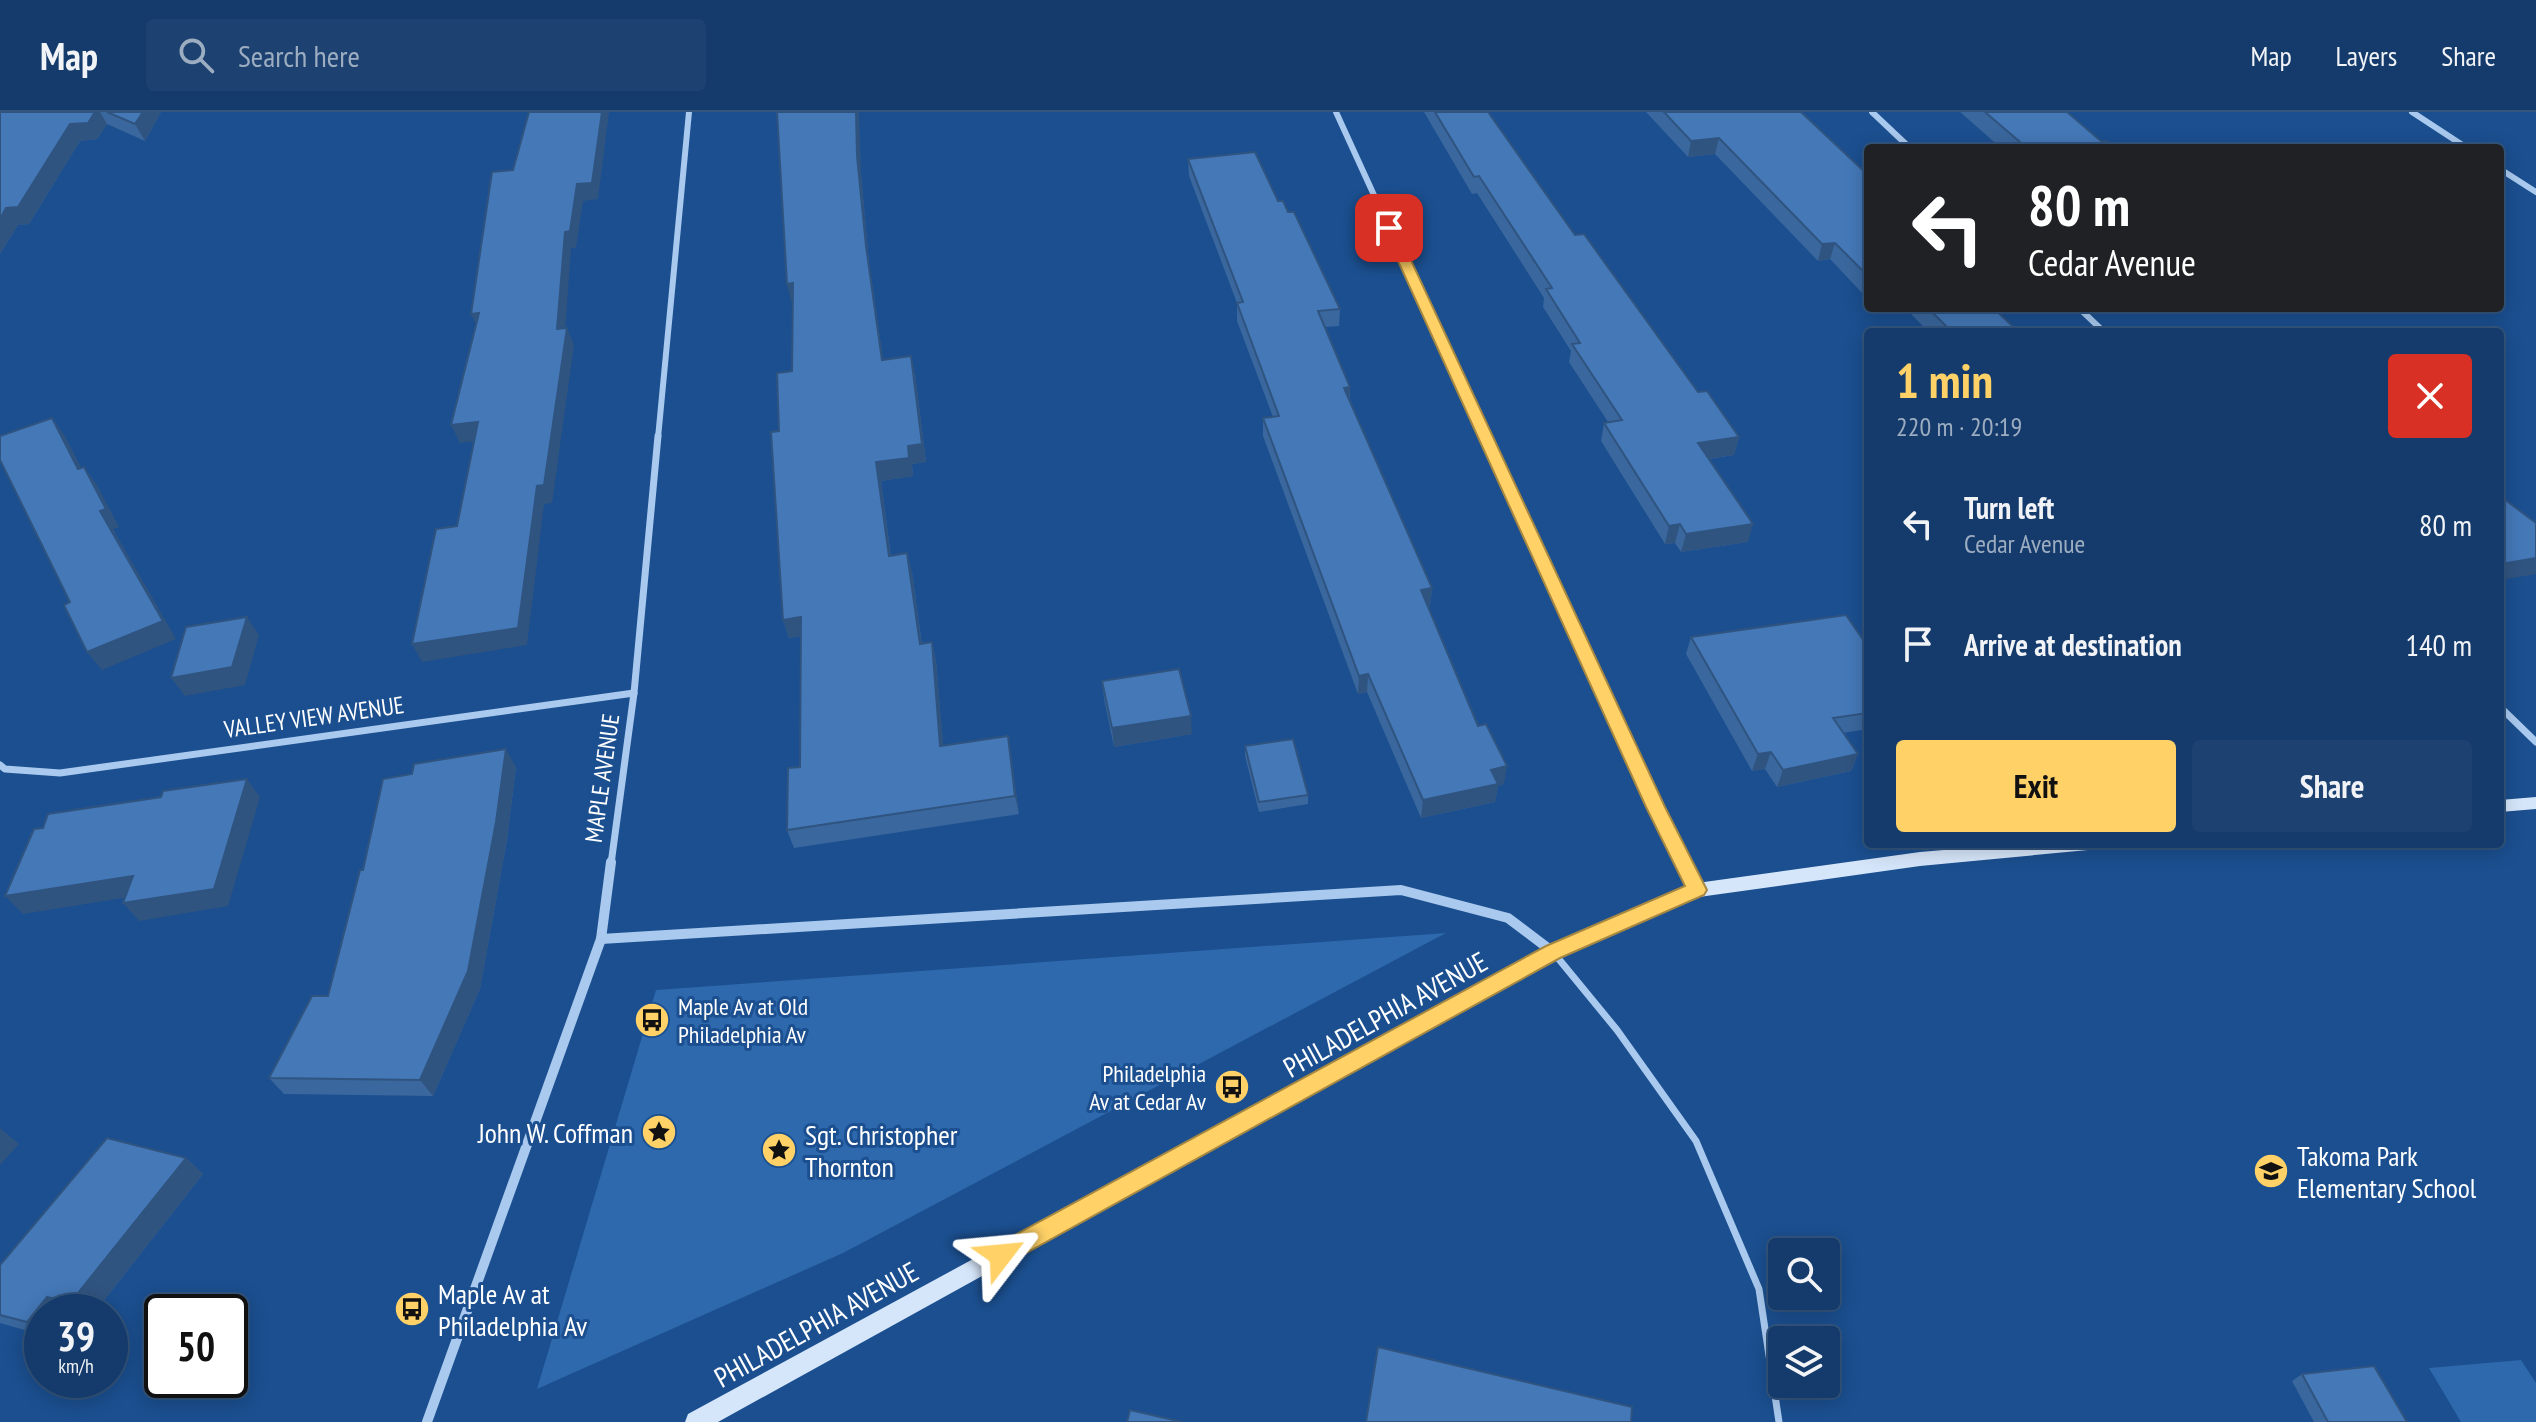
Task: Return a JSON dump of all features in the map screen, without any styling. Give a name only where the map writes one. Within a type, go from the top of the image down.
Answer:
[{"type":"main road","points":[[2504,806],[2536,803]]},
{"type":"main road","name":"PHILADELPHIA AVENUE","points":[[696,1422],[1553,952],[1697,890],[1920,859],[2043,848]]},
{"type":"street","name":"MAPLE AVENUE","points":[[427,1422],[601,939],[634,693],[689,112]]},
{"type":"street","points":[[1336,112],[1649,793],[1697,890]]},
{"type":"street","points":[[1872,112],[1906,144]]},
{"type":"street","points":[[2412,112],[2461,144]]},
{"type":"street","points":[[2504,172],[2536,192]]},
{"type":"street","points":[[2083,312],[2100,328]]},
{"type":"street","name":"VALLEY VIEW AVENUE","points":[[0,765],[5,769],[60,773],[634,693]]},
{"type":"street","points":[[2504,711],[2536,742]]},
{"type":"street","name":"PHILADELPHIA AVENUE","points":[[601,939],[1401,890],[1508,918],[1553,952]]},
{"type":"lane","points":[[1553,952],[1617,1030],[1696,1141],[1759,1289],[1779,1422]]},
{"type":"shaded area","points":[[1446,933],[843,1253],[537,1389],[656,990]]},
{"type":"shaded area","points":[[2521,1360],[2536,1383],[2536,1422],[2461,1422],[2429,1368]]},
{"type":"building","points":[[0,112],[95,112],[88,123],[70,124],[18,207],[6,208],[0,219]]},
{"type":"building","points":[[107,112],[143,112],[135,124]]},
{"type":"building","points":[[529,112],[602,112],[592,183],[577,184],[570,231],[565,232],[557,329],[567,328],[544,485],[537,486],[518,628],[412,644],[436,529],[457,526],[478,422],[451,425],[479,313],[471,314],[492,172],[513,170]]},
{"type":"building","points":[[777,112],[856,112],[866,246],[882,360],[911,356],[922,444],[908,446],[909,458],[876,462],[889,556],[907,553],[920,644],[932,642],[940,746],[1008,736],[1015,796],[787,830],[788,768],[800,767],[801,617],[783,620],[771,432],[779,431],[777,373],[792,371],[793,283],[787,284]]},
{"type":"building","points":[[1435,112],[1488,112],[1575,235],[1584,234],[1698,392],[1707,391],[1739,437],[1698,443],[1753,524],[1686,534],[1680,524],[1669,526],[1604,423],[1622,420],[1572,344],[1580,343],[1546,289],[1552,288],[1479,176],[1474,177]]},
{"type":"building","points":[[1664,112],[1801,112],[1864,171],[1864,272],[1835,243],[1822,244],[1719,138],[1691,141]]},
{"type":"building","points":[[1985,112],[2067,112],[2102,142],[2111,144],[2022,144]]},
{"type":"building","points":[[1255,152],[1278,201],[1283,201],[1288,212],[1294,212],[1340,309],[1318,311],[1350,387],[1344,388],[1432,588],[1421,590],[1478,726],[1486,724],[1507,766],[1491,770],[1498,784],[1423,800],[1368,674],[1359,676],[1263,418],[1279,416],[1237,303],[1243,302],[1188,159]]},
{"type":"building","points":[[1932,312],[1997,312],[2015,328],[1948,328]]},
{"type":"building","points":[[52,418],[78,469],[84,467],[106,509],[100,511],[163,621],[87,652],[64,605],[70,602],[0,460],[0,436]]},
{"type":"building","points":[[2504,499],[2536,523],[2536,558],[2504,563]]},
{"type":"building","points":[[1846,615],[1864,641],[1864,714],[1833,718],[1858,754],[1783,770],[1771,752],[1758,754],[1691,637]]},
{"type":"building","points":[[247,617],[232,667],[171,678],[186,627]]},
{"type":"building","points":[[1179,669],[1191,716],[1112,728],[1102,681]]},
{"type":"building","points":[[1293,739],[1308,795],[1259,802],[1245,746]]},
{"type":"building","points":[[506,749],[496,822],[468,971],[420,1080],[269,1078],[312,996],[328,996],[360,870],[363,870],[383,779],[412,774],[414,764]]},
{"type":"building","points":[[247,779],[214,889],[123,903],[133,876],[5,896],[34,829],[43,828],[48,814],[161,797],[163,791]]},
{"type":"building","points":[[107,1138],[186,1158],[77,1294],[24,1294],[24,1321],[0,1315],[0,1265]]},
{"type":"building","points":[[1378,1347],[1632,1407],[1631,1422],[1366,1422]]},
{"type":"building","points":[[2374,1366],[2407,1422],[2328,1422],[2302,1374]]},
{"type":"building","points":[[1130,1410],[1182,1422],[1127,1422]]},
{"type":"place","name":"Maple Av at Old Philadelphia Av","points":[[652,1020]]},
{"type":"place","name":"Philadelphia Av at Cedar Av","points":[[1232,1087]]},
{"type":"place","name":"John W. Coffman","points":[[659,1132]]},
{"type":"place","name":"Sgt. Christopher Thornton","points":[[779,1150]]},
{"type":"place","name":"Takoma Park Elementary School","points":[[2271,1171]]},
{"type":"place","name":"Maple Av at Philadelphia Av","points":[[412,1309]]},
{"type":"route","points":[[1001,1255],[1553,952],[1697,890],[1655,807],[1389,228]]}]
